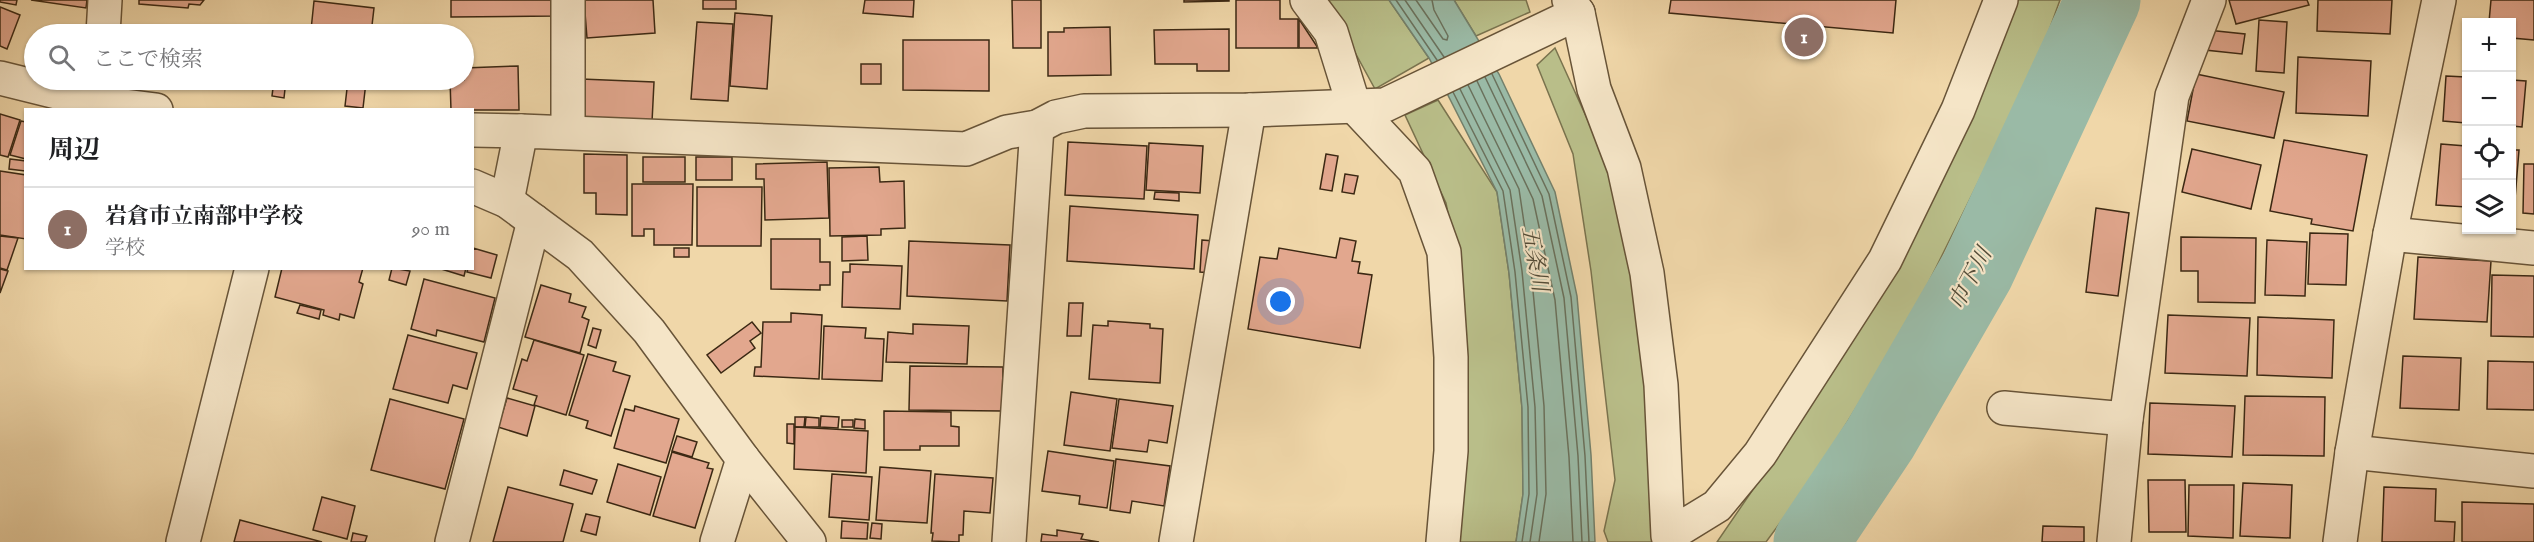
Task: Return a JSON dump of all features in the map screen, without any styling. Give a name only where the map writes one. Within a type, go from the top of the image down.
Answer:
[{"type":"street","points":[[104,24],[105,0]]},
{"type":"street","points":[[568,0],[568,132]]},
{"type":"street","points":[[1307,0],[1332,32],[1370,106],[1415,171],[1444,252],[1451,357],[1451,451],[1443,542]]},
{"type":"street","points":[[474,130],[966,149],[1007,132],[1037,127],[1056,117],[1084,111],[1250,110],[1370,106],[1538,32],[1574,6],[1594,89],[1624,168],[1647,273],[1661,385],[1668,536],[1718,506],[1760,454],[1885,260],[1958,110],[2001,0]]},
{"type":"street","points":[[2114,542],[2126,419],[2172,96],[2209,0]]},
{"type":"street","points":[[2340,542],[2352,452],[2390,234],[2439,0]]},
{"type":"street","points":[[0,78],[24,81]]},
{"type":"street","points":[[102,91],[150,108]]},
{"type":"street","points":[[1176,542],[1250,110]]},
{"type":"street","points":[[1009,542],[1037,127]]},
{"type":"street","points":[[507,201],[521,131]]},
{"type":"street","points":[[474,187],[507,201],[580,255],[649,332],[743,459],[809,542]]},
{"type":"street","points":[[452,542],[534,221]]},
{"type":"street","points":[[2390,234],[2534,248]]},
{"type":"street","points":[[183,542],[251,270]]},
{"type":"street","points":[[2004,408],[2126,419]]},
{"type":"street","points":[[2352,452],[2534,471]]},
{"type":"street","points":[[717,542],[743,459]]},
{"type":"green space","points":[[1321,0],[1389,0],[1429,58],[1375,89],[1347,38]]},
{"type":"green space","points":[[1454,0],[1526,0],[1530,12],[1476,36]]},
{"type":"green space","points":[[2011,0],[2060,0],[2037,64],[1908,324],[1811,481],[1766,542],[1717,542],[1767,469]]},
{"type":"green space","points":[[1555,48],[1604,156],[1630,251],[1643,329],[1655,542],[1608,542],[1604,531],[1615,480],[1591,271],[1573,154],[1537,65]]},
{"type":"green space","points":[[1438,100],[1497,192],[1509,273],[1522,408],[1523,494],[1516,542],[1455,542],[1458,265],[1446,203],[1405,115]]},
{"type":"water","name":"五条川","points":[[1389,0],[1454,0],[1499,74],[1555,192],[1577,296],[1591,455],[1595,542],[1516,542],[1523,494],[1522,408],[1509,273],[1497,192],[1429,58]]},
{"type":"building","points":[[0,0],[17,0],[16,5],[0,2]]},
{"type":"building","points":[[31,0],[87,0],[86,8]]},
{"type":"building","points":[[139,0],[204,0],[200,5],[189,4],[188,8],[139,4]]},
{"type":"building","points":[[451,0],[554,0],[554,16],[451,17]]},
{"type":"building","points":[[584,0],[653,0],[655,33],[587,38]]},
{"type":"building","points":[[703,0],[736,0],[736,9],[703,9]]},
{"type":"building","points":[[865,0],[914,0],[913,17],[863,13]]},
{"type":"building","points":[[1012,0],[1041,0],[1041,48],[1013,48]]},
{"type":"building","points":[[1184,0],[1229,0],[1229,1],[1184,2]]},
{"type":"building","points":[[1236,0],[1280,0],[1280,19],[1298,19],[1298,48],[1236,48]]},
{"type":"building","points":[[1671,0],[1896,0],[1893,33],[1669,13]]},
{"type":"building","points":[[2229,0],[2307,0],[2309,5],[2236,24]]},
{"type":"building","points":[[2318,0],[2392,0],[2390,34],[2317,31]]},
{"type":"building","points":[[2491,0],[2534,0],[2534,40],[2516,38],[2516,18],[2489,18]]},
{"type":"building","points":[[314,1],[374,8],[372,24],[312,24]]},
{"type":"building","points":[[0,7],[20,15],[7,49],[0,46]]},
{"type":"building","points":[[735,13],[772,16],[767,89],[730,86]]},
{"type":"building","points":[[1299,19],[1318,48],[1299,48]]},
{"type":"building","points":[[2259,20],[2287,22],[2284,73],[2256,71]]},
{"type":"building","points":[[697,22],[733,24],[728,101],[691,99]]},
{"type":"building","points":[[1110,27],[1111,75],[1048,76],[1048,32],[1064,32],[1064,28]]},
{"type":"building","points":[[1229,29],[1229,71],[1197,71],[1197,64],[1155,64],[1154,30]]},
{"type":"building","points":[[2207,30],[2245,34],[2242,54],[2205,50]]},
{"type":"building","points":[[903,40],[989,40],[989,91],[903,90]]},
{"type":"building","points":[[2298,57],[2371,61],[2368,116],[2296,113]]},
{"type":"building","points":[[861,64],[881,64],[881,84],[861,84]]},
{"type":"building","points":[[518,66],[519,110],[451,108],[450,90],[474,90],[474,68]]},
{"type":"building","points":[[2196,74],[2284,92],[2274,138],[2187,121]]},
{"type":"building","points":[[2446,76],[2462,77],[2462,123],[2443,121]]},
{"type":"building","points":[[581,79],[654,82],[652,122],[580,120]]},
{"type":"building","points":[[2516,80],[2526,81],[2522,127],[2516,126]]},
{"type":"building","points":[[273,90],[285,90],[284,98],[272,96]]},
{"type":"building","points":[[347,90],[365,90],[363,108],[345,106]]},
{"type":"building","points":[[0,114],[20,120],[8,157],[0,155]]},
{"type":"building","points":[[21,121],[24,122],[24,158],[10,155]]},
{"type":"building","points":[[2284,140],[2367,155],[2353,231],[2311,224],[2312,219],[2270,211]]},
{"type":"building","points":[[1068,142],[1147,146],[1144,199],[1065,195]]},
{"type":"building","points":[[1149,143],[1203,146],[1200,193],[1146,190]]},
{"type":"building","points":[[2441,144],[2462,146],[2462,207],[2436,205]]},
{"type":"building","points":[[2192,149],[2261,165],[2251,209],[2182,192]]},
{"type":"building","points":[[2516,150],[2519,150],[2516,187]]},
{"type":"building","points":[[584,154],[627,155],[627,215],[596,214],[596,193],[584,193]]},
{"type":"building","points":[[1326,154],[1338,156],[1332,191],[1320,189]]},
{"type":"building","points":[[643,157],[685,157],[685,182],[643,182]]},
{"type":"building","points":[[696,157],[732,157],[732,180],[696,180]]},
{"type":"building","points":[[10,159],[24,161],[24,171],[9,169]]},
{"type":"building","points":[[827,162],[829,218],[765,220],[764,179],[756,179],[756,164]]},
{"type":"building","points":[[2524,164],[2534,164],[2534,214],[2523,213]]},
{"type":"building","points":[[879,167],[880,182],[904,181],[905,228],[881,229],[881,235],[830,236],[829,168]]},
{"type":"building","points":[[0,171],[24,175],[24,239],[0,235]]},
{"type":"building","points":[[1345,174],[1358,176],[1354,194],[1342,192]]},
{"type":"building","points":[[632,184],[693,184],[692,245],[654,245],[654,229],[644,229],[644,236],[632,236]]},
{"type":"building","points":[[697,187],[762,187],[761,246],[697,246]]},
{"type":"building","points":[[1155,192],[1179,193],[1179,201],[1154,199]]},
{"type":"building","points":[[1070,206],[1198,215],[1194,269],[1067,261]]},
{"type":"building","points":[[2096,208],[2129,213],[2118,296],[2086,292]]},
{"type":"building","points":[[2310,233],[2348,234],[2346,285],[2308,284]]},
{"type":"building","points":[[0,236],[18,238],[7,270],[0,268]]},
{"type":"building","points":[[867,236],[868,260],[842,261],[842,237]]},
{"type":"building","points":[[2181,237],[2256,238],[2255,303],[2198,302],[2198,271],[2181,271]]},
{"type":"building","points":[[1340,238],[1356,241],[1352,261],[1360,262],[1358,273],[1372,275],[1360,348],[1248,329],[1260,257],[1277,259],[1279,248],[1336,258]]},
{"type":"building","points":[[771,239],[820,239],[820,262],[830,262],[830,285],[820,285],[820,290],[771,289]]},
{"type":"building","points":[[1202,240],[1214,241],[1212,273],[1200,272]]},
{"type":"building","points":[[2267,240],[2307,242],[2305,296],[2265,295]]},
{"type":"building","points":[[909,241],[1010,245],[1007,301],[907,296]]},
{"type":"building","points":[[474,248],[497,255],[491,278],[467,272],[474,270]]},
{"type":"building","points":[[674,248],[689,248],[689,257],[674,257]]},
{"type":"building","points":[[2418,257],[2491,261],[2487,322],[2414,319]]},
{"type":"building","points":[[850,264],[902,266],[900,309],[842,307],[843,272],[850,272]]},
{"type":"building","points":[[0,269],[8,271],[0,293]]},
{"type":"building","points":[[282,270],[362,270],[359,282],[363,284],[354,318],[340,314],[339,320],[323,315],[324,310],[275,297]]},
{"type":"building","points":[[392,270],[410,271],[406,285],[389,280]]},
{"type":"building","points":[[444,270],[466,270],[464,276]]},
{"type":"building","points":[[2492,275],[2534,276],[2534,337],[2491,336]]},
{"type":"building","points":[[424,279],[495,298],[484,342],[437,330],[436,336],[411,329]]},
{"type":"building","points":[[541,285],[571,294],[569,302],[586,307],[582,317],[589,320],[580,353],[525,337]]},
{"type":"building","points":[[1069,303],[1083,303],[1081,336],[1067,336]]},
{"type":"building","points":[[300,305],[321,310],[319,319],[297,313]]},
{"type":"building","points":[[791,313],[822,315],[819,379],[754,376],[755,367],[761,367],[763,322],[791,322]]},
{"type":"building","points":[[2168,315],[2250,318],[2247,376],[2165,373]]},
{"type":"building","points":[[2258,317],[2334,320],[2332,378],[2257,375]]},
{"type":"building","points":[[1108,321],[1150,324],[1150,328],[1163,329],[1160,383],[1089,379],[1093,325],[1108,326]]},
{"type":"building","points":[[752,322],[761,333],[750,341],[755,348],[721,373],[707,355]]},
{"type":"building","points":[[913,324],[969,326],[967,364],[886,362],[888,332],[913,334]]},
{"type":"building","points":[[824,326],[866,328],[865,338],[884,339],[882,381],[822,379]]},
{"type":"building","points":[[593,328],[601,330],[596,348],[588,345]]},
{"type":"building","points":[[408,335],[477,353],[467,389],[453,385],[448,403],[393,389]]},
{"type":"building","points":[[534,340],[584,355],[566,415],[534,405],[537,396],[513,389],[522,359],[527,361]]},
{"type":"building","points":[[588,354],[616,362],[613,371],[630,376],[611,436],[586,428],[588,421],[569,415]]},
{"type":"building","points":[[2403,356],[2461,358],[2459,410],[2400,408]]},
{"type":"building","points":[[2488,361],[2534,362],[2534,410],[2487,409]]},
{"type":"building","points":[[910,366],[1003,367],[1002,411],[909,410]]},
{"type":"building","points":[[1071,392],[1117,399],[1110,451],[1064,445]]},
{"type":"building","points":[[2245,396],[2325,397],[2324,456],[2243,455]]},
{"type":"building","points":[[507,398],[535,406],[527,436],[498,427]]},
{"type":"building","points":[[390,399],[464,419],[445,489],[371,470]]},
{"type":"building","points":[[1119,399],[1173,406],[1167,443],[1149,440],[1147,452],[1112,448]]},
{"type":"building","points":[[2150,403],[2235,406],[2232,457],[2148,454]]},
{"type":"building","points":[[635,406],[679,419],[666,463],[614,448],[625,409],[634,411]]},
{"type":"building","points":[[884,411],[951,412],[951,426],[959,427],[959,446],[920,446],[920,450],[884,450]]},
{"type":"building","points":[[821,416],[839,417],[838,428],[820,427]]},
{"type":"building","points":[[795,417],[805,417],[804,427],[795,427]]},
{"type":"building","points":[[806,417],[819,418],[819,427],[805,427]]},
{"type":"building","points":[[855,419],[865,420],[865,429],[854,428]]},
{"type":"building","points":[[842,420],[853,420],[853,427],[842,427]]},
{"type":"building","points":[[787,424],[794,424],[794,444],[787,443]]},
{"type":"building","points":[[795,427],[868,431],[866,473],[794,469]]},
{"type":"building","points":[[677,436],[697,442],[692,457],[672,451]]},
{"type":"building","points":[[1048,451],[1114,461],[1107,508],[1079,504],[1080,496],[1042,491]]},
{"type":"building","points":[[672,452],[709,463],[707,468],[713,469],[695,528],[653,516]]},
{"type":"building","points":[[1116,459],[1170,466],[1164,506],[1132,501],[1130,513],[1110,510]]},
{"type":"building","points":[[618,464],[661,477],[650,515],[607,502]]},
{"type":"building","points":[[880,467],[931,471],[927,523],[876,520]]},
{"type":"building","points":[[564,470],[597,480],[592,494],[560,485]]},
{"type":"building","points":[[832,474],[872,477],[869,520],[829,517]]},
{"type":"building","points":[[935,474],[993,478],[990,513],[964,511],[963,535],[959,535],[959,542],[932,541]]},
{"type":"building","points":[[2148,480],[2185,480],[2186,532],[2149,532]]},
{"type":"building","points":[[2243,483],[2292,485],[2290,538],[2240,536]]},
{"type":"building","points":[[2189,485],[2234,485],[2233,538],[2188,536]]},
{"type":"building","points":[[508,487],[573,504],[563,542],[493,542]]},
{"type":"building","points":[[2384,487],[2436,489],[2435,521],[2455,522],[2454,542],[2382,542]]},
{"type":"building","points":[[322,497],[355,506],[347,539],[313,530]]},
{"type":"building","points":[[2462,502],[2534,504],[2534,542],[2462,542]]},
{"type":"building","points":[[586,514],[600,517],[596,535],[581,531]]},
{"type":"building","points":[[240,520],[322,542],[234,542]]},
{"type":"building","points":[[842,521],[868,523],[867,539],[841,538]]},
{"type":"building","points":[[872,523],[882,524],[881,539],[870,538]]},
{"type":"building","points":[[2043,526],[2084,527],[2084,542],[2042,542]]},
{"type":"building","points":[[1057,530],[1083,534],[1081,539],[1099,542],[1041,542],[1042,534],[1057,536]]},
{"type":"building","points":[[353,533],[367,536],[365,542],[351,542]]},
{"type":"waterway","name":"巾下川","points":[[1811,542],[1880,439],[1977,271],[2103,0]]},
{"type":"place","name":"岩倉市立南部中学校","points":[[1804,37]]}]
